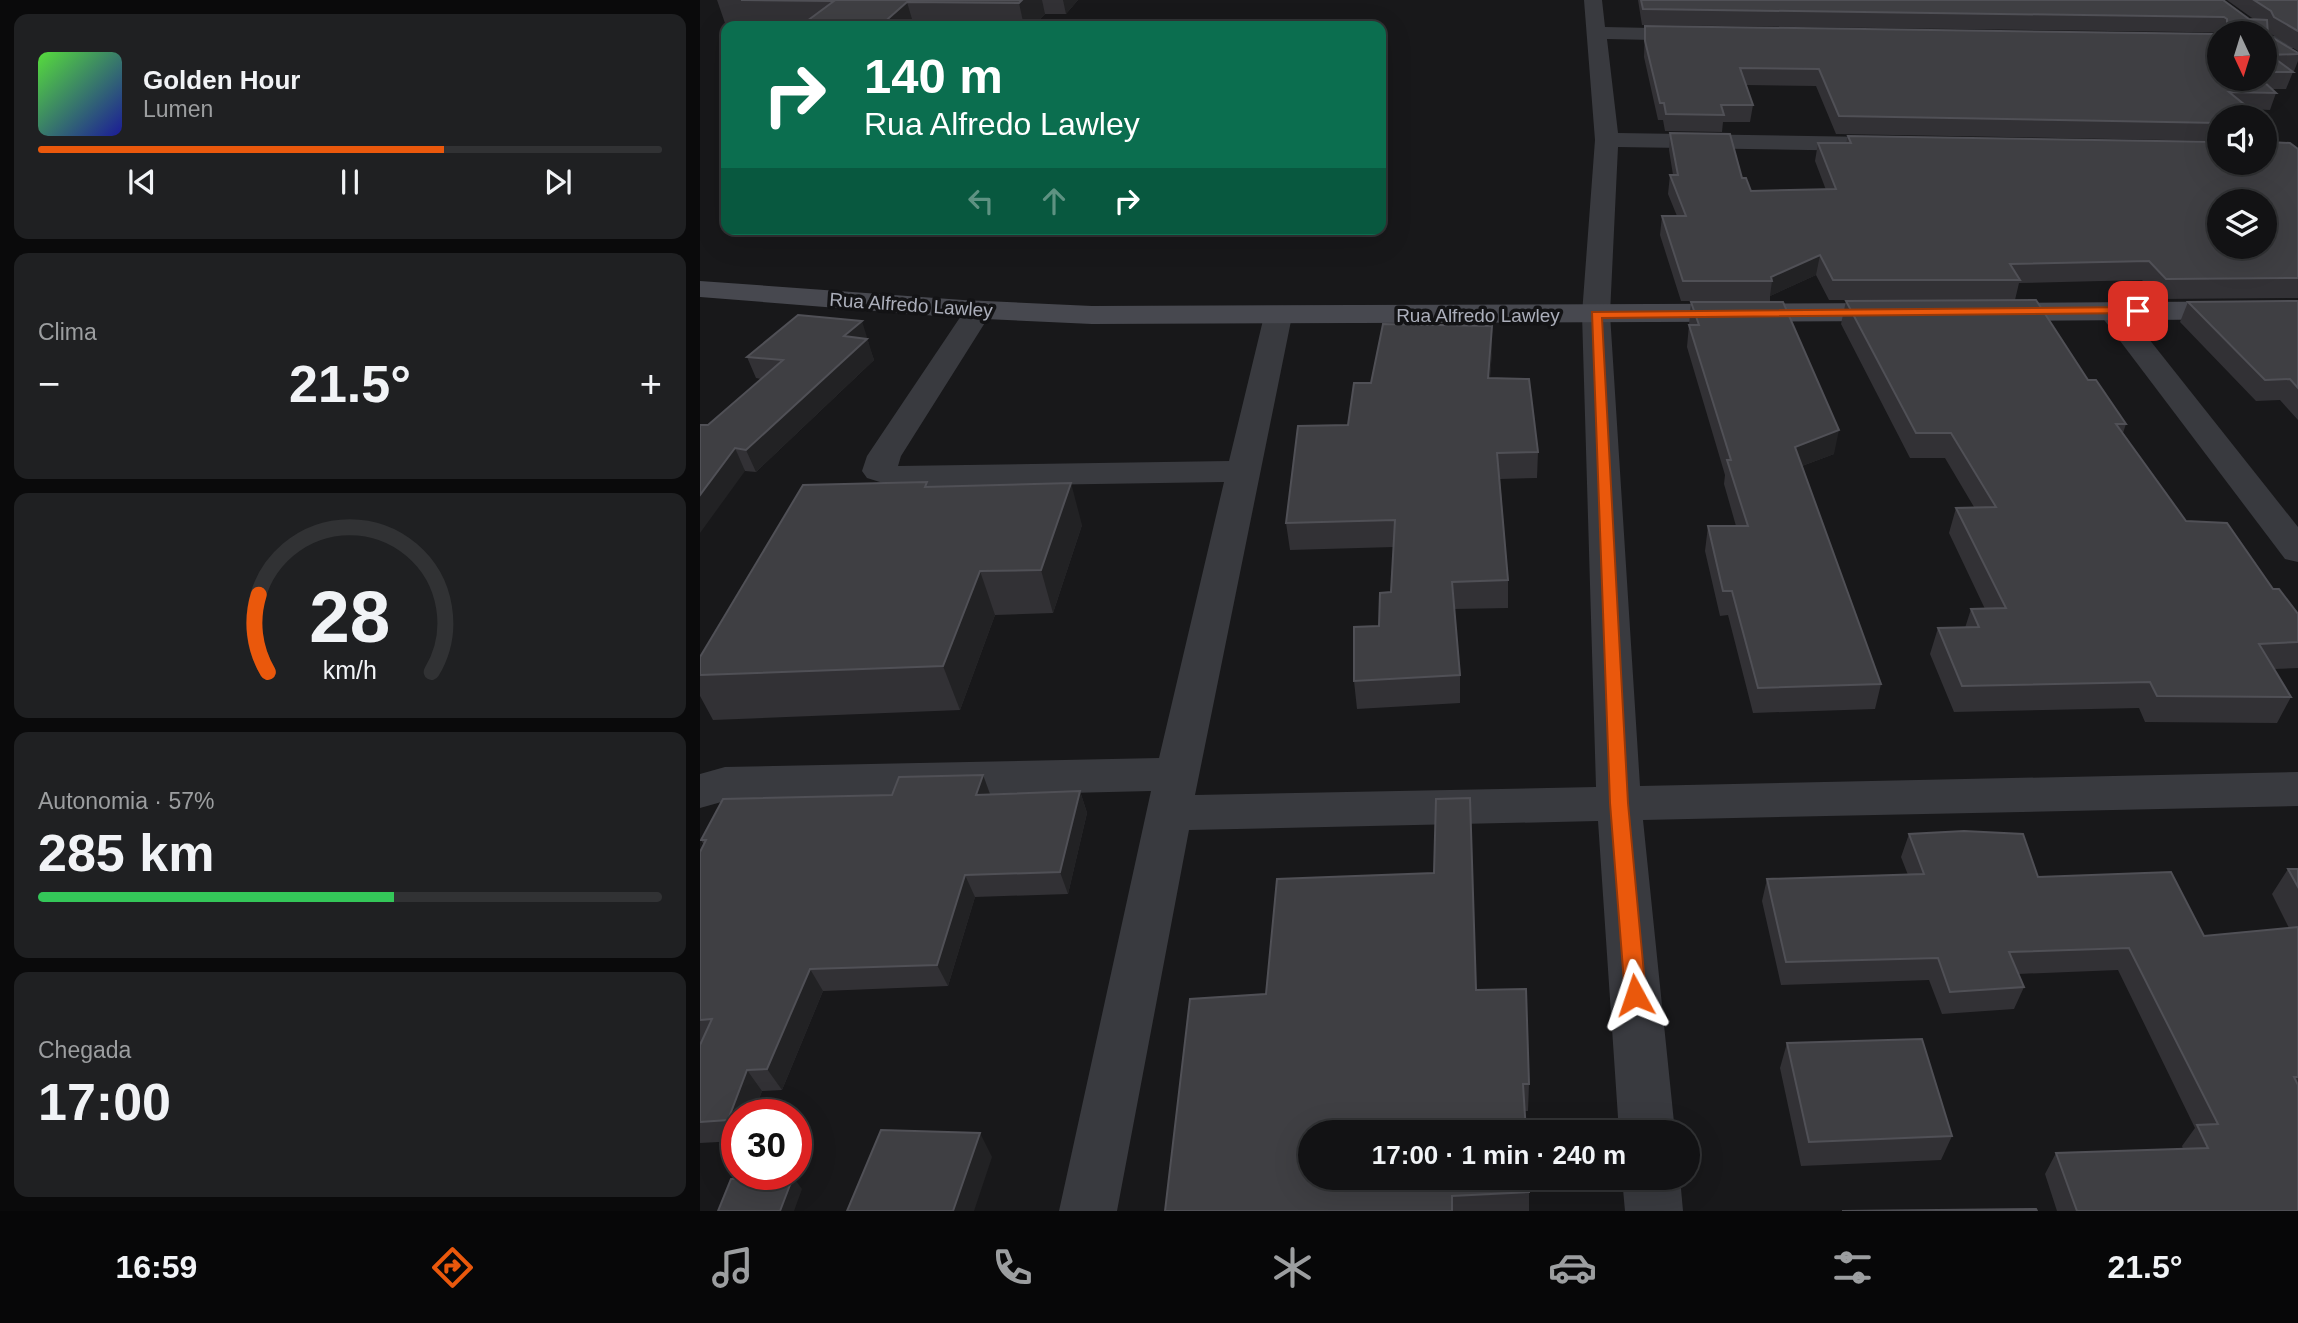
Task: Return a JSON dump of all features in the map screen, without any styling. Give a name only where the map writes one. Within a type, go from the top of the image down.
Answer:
[{"type":"main road","name":"Rua Alfredo Lawley","points":[[700,289],[979,310],[1092,315],[1917,312]]},
{"type":"main road","points":[[1972,312],[2298,310]]},
{"type":"street","points":[[1593,0],[1607,140],[1596,314],[1619,803],[1646,1120]]},
{"type":"street","points":[[1596,33],[1720,35]]},
{"type":"street","points":[[2277,38],[2298,41]]},
{"type":"street","points":[[2277,47],[2298,62]]},
{"type":"street","points":[[1607,140],[1899,145]]},
{"type":"street","points":[[979,310],[884,456],[879,471],[896,477],[1244,471]]},
{"type":"street","points":[[2112,311],[2298,551]]},
{"type":"street","points":[[1088,1211],[1173,794],[1278,316]]},
{"type":"street","points":[[700,791],[725,784],[1619,803],[2298,789]]},
{"type":"street","points":[[1652,1190],[1654,1211]]},
{"type":"building","points":[[741,0],[1022,0],[1019,3],[907,2],[886,21],[807,21],[834,1]]},
{"type":"building","points":[[1641,0],[2223,0],[2249,19],[2267,21],[2227,21],[2224,17],[1643,9]]},
{"type":"building","points":[[2254,0],[2298,0],[2298,31],[2274,17],[2271,11]]},
{"type":"building","points":[[1645,26],[2207,34],[2207,91],[2276,93],[2229,92],[2245,105],[2207,105],[2207,123],[1839,116],[1819,69],[1740,68],[1753,105],[1721,105],[1724,115],[1666,114],[1664,103],[1660,103],[1645,41]]},
{"type":"building","points":[[2277,40],[2298,53],[2277,55]]},
{"type":"building","points":[[2277,60],[2293,72],[2277,72]]},
{"type":"building","points":[[1670,133],[1730,134],[1742,178],[1746,178],[1751,191],[1836,189],[1818,143],[1851,143],[1848,136],[2207,142],[2207,175],[2277,175],[2277,142],[2290,143],[2298,149],[2298,278],[2166,279],[2149,261],[2010,264],[2020,280],[1833,280],[1820,255],[1771,277],[1772,281],[1683,281],[1662,216],[1686,216],[1670,175],[1678,175]]},
{"type":"building","points":[[2036,300],[2088,380],[2096,380],[2126,424],[2116,424],[2186,521],[2227,523],[2273,589],[2279,589],[2298,614],[2298,642],[2259,644],[2291,697],[2157,696],[2150,682],[1962,686],[1938,628],[1979,627],[1971,609],[2006,608],[1956,508],[1996,507],[1951,433],[1916,433],[1846,301]]},
{"type":"building","points":[[2298,301],[2298,388],[2290,379],[2265,380],[2188,302]]},
{"type":"building","points":[[1691,302],[1783,302],[1839,430],[1795,447],[1881,684],[1758,688],[1732,591],[1723,591],[1708,526],[1748,526],[1727,460],[1731,460],[1689,325],[1699,325]]},
{"type":"building","points":[[798,315],[862,321],[844,336],[867,339],[746,450],[735,448],[700,495],[700,425],[708,425],[783,360],[747,357]]},
{"type":"building","points":[[1383,324],[1492,326],[1488,378],[1529,379],[1538,452],[1497,453],[1508,580],[1452,582],[1460,675],[1354,681],[1354,627],[1379,626],[1380,593],[1391,592],[1395,520],[1286,523],[1298,426],[1348,425],[1354,383],[1371,383]]},
{"type":"building","points":[[927,482],[925,487],[1071,483],[1041,570],[980,571],[943,666],[700,675],[700,657],[803,485]]},
{"type":"building","points":[[983,775],[976,795],[1080,791],[1060,872],[965,875],[937,965],[810,969],[767,1069],[747,1070],[736,1099],[721,1099],[721,1120],[700,1122],[700,1045],[712,1019],[700,1020],[700,852],[706,840],[701,840],[723,799],[892,795],[899,777]]},
{"type":"building","points":[[1470,798],[1476,990],[1526,989],[1529,1084],[1523,1084],[1525,1120],[1298,1120],[1298,1190],[1529,1192],[1452,1196],[1452,1211],[1165,1211],[1190,999],[1266,994],[1277,879],[1434,873],[1436,799]]},
{"type":"building","points":[[1964,831],[2023,834],[2038,877],[2171,872],[2204,936],[2298,927],[2298,1077],[2294,1077],[2298,1085],[2298,1211],[2077,1211],[2056,1153],[2208,1148],[2197,1125],[2218,1124],[2129,948],[2009,952],[2024,987],[1950,992],[1938,958],[1786,962],[1767,879],[1924,874],[1909,834]]},
{"type":"building","points":[[2288,869],[2298,869],[2298,887]]},
{"type":"building","points":[[1922,1039],[1952,1136],[1809,1142],[1787,1043]]},
{"type":"building","points":[[881,1130],[980,1133],[953,1211],[847,1211]]},
{"type":"building","points":[[727,1190],[788,1190],[780,1211],[718,1211]]},
{"type":"building","points":[[2036,1209],[2037,1211],[1842,1211]]},
{"type":"route","points":[[1635,995],[1619,803],[1596,314],[2138,311]]}]
